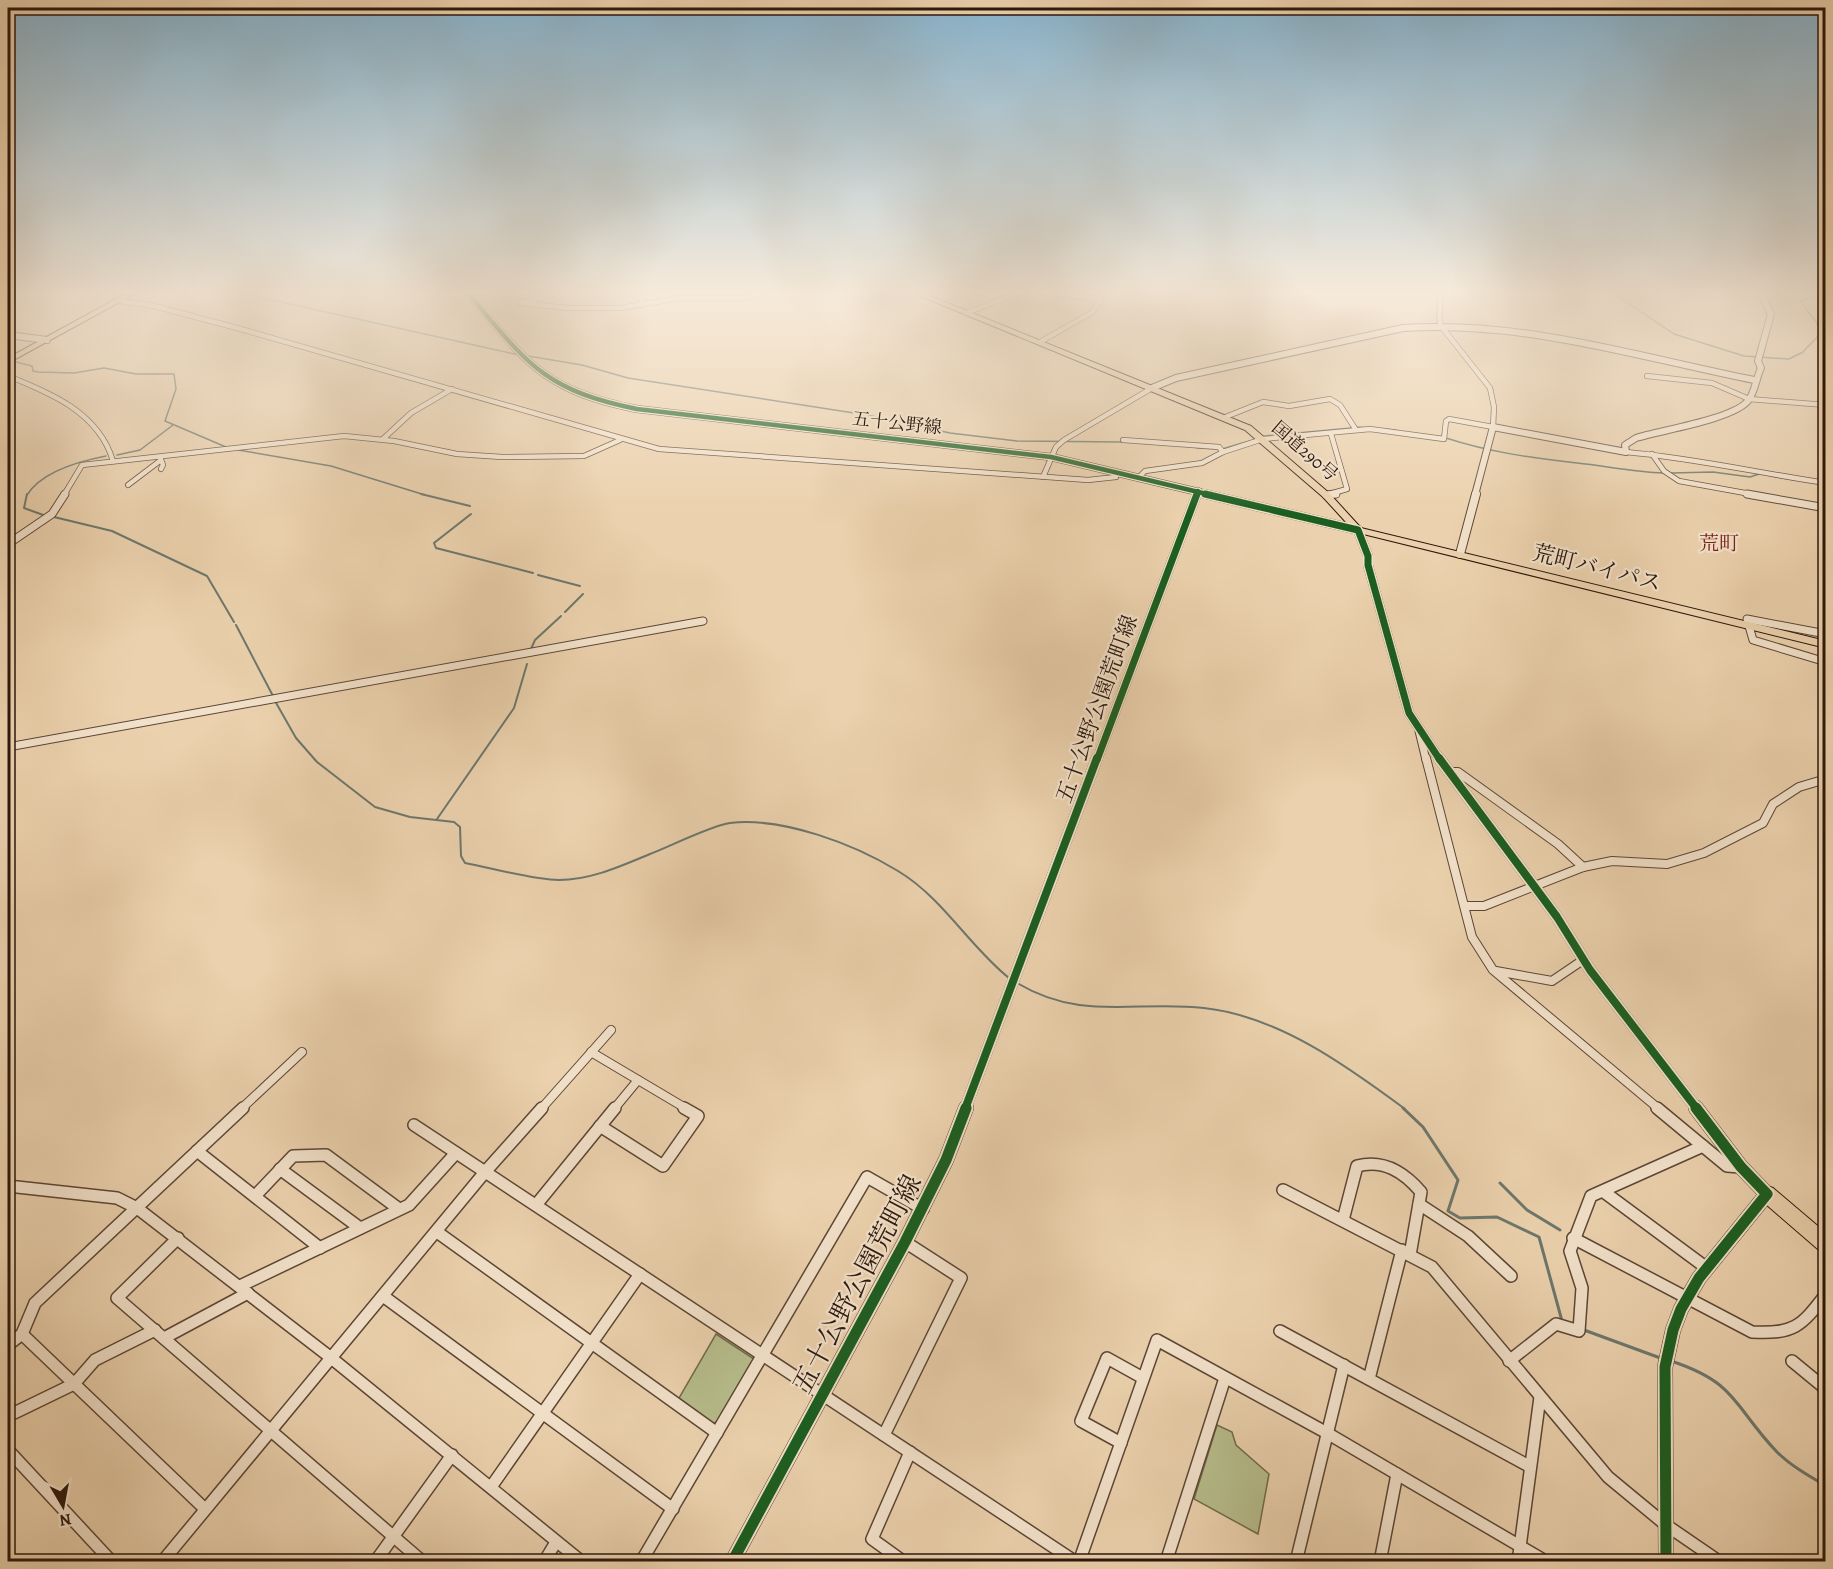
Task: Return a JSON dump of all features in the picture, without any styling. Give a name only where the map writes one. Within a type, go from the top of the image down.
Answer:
[{"type":"main road","name":"国道290号","points":[[1099,366],[1248,428],[1326,495],[1358,530]]},
{"type":"main road","name":"荒町バイパス","points":[[1358,530],[1826,645]]},
{"type":"main road","points":[[1767,1194],[1826,1245]]},
{"type":"street","points":[[370,366],[568,422],[620,440],[677,452],[1088,480],[1116,477]]},
{"type":"street","name":"五十公野線","points":[[530,366],[535,372],[564,390],[592,400],[637,409],[1051,457],[1358,530]]},
{"type":"street","points":[[1043,477],[1051,457],[1064,440],[1152,388],[1176,378],[1229,366]]},
{"type":"street","points":[[1460,554],[1493,428],[1494,407],[1490,388],[1473,366]]},
{"type":"street","points":[[1687,366],[1754,380]]},
{"type":"street","points":[[1626,452],[1625,445],[1636,438],[1734,411],[1749,399],[1761,366]]},
{"type":"street","points":[[8,376],[53,394],[76,411],[107,439],[112,461]]},
{"type":"street","points":[[1647,376],[1712,383],[1749,399],[1826,405]]},
{"type":"street","points":[[383,439],[411,413],[452,389]]},
{"type":"street","points":[[1223,418],[1256,407],[1263,402],[1289,406],[1330,399],[1340,405],[1356,430]]},
{"type":"street","points":[[1139,477],[1145,471],[1208,461],[1223,452],[1263,439],[1356,430],[1387,430],[1444,439],[1446,421],[1449,419],[1626,452],[1652,454],[1785,478],[1806,478],[1826,483]]},
{"type":"street","points":[[1326,495],[1347,489],[1331,434]]},
{"type":"street","points":[[8,544],[52,514],[82,465],[344,436],[383,439],[457,454],[540,458],[584,456],[620,440]]},
{"type":"street","points":[[1123,440],[1219,447],[1223,452]]},
{"type":"street","points":[[1652,454],[1664,471],[1679,481],[1826,508]]},
{"type":"street","points":[[160,458],[164,465],[161,469]]},
{"type":"street","points":[[128,485],[160,458]]},
{"type":"street","name":"五十公野公園荒町線","points":[[732,1562],[923,1209],[954,1141],[1198,491]]},
{"type":"street","points":[[1358,530],[1368,556],[1368,565],[1409,713],[1419,731],[1557,917],[1583,960],[1741,1167],[1767,1194],[1704,1266],[1680,1311],[1666,1360],[1666,1562]]},
{"type":"street","points":[[1826,634],[1747,619],[1754,640],[1826,662]]},
{"type":"street","points":[[8,747],[703,621]]},
{"type":"street","points":[[1419,731],[1472,937],[1493,970],[1727,1166],[1741,1167]]},
{"type":"street","points":[[1449,772],[1458,772],[1558,844],[1583,867]]},
{"type":"street","points":[[1465,906],[1484,906],[1583,867],[1612,861],[1667,864],[1704,853],[1762,823],[1773,804],[1799,787],[1826,779]]},
{"type":"street","points":[[1493,970],[1552,981],[1583,960]]},
{"type":"street","points":[[162,1562],[485,1172],[611,1030]]},
{"type":"street","points":[[8,1345],[22,1334],[34,1303],[302,1052]]},
{"type":"street","points":[[591,1052],[698,1116],[663,1166],[600,1126]]},
{"type":"street","points":[[536,1205],[638,1080]]},
{"type":"street","points":[[414,1125],[1078,1562],[1157,1340],[1327,1433],[1547,1562]]},
{"type":"street","points":[[1509,1361],[1556,1324],[1579,1325],[1582,1288],[1570,1251],[1591,1196],[1703,1146]]},
{"type":"street","points":[[197,1151],[320,1248]]},
{"type":"street","points":[[8,1416],[74,1384],[95,1360],[160,1334],[320,1248],[409,1205],[456,1153]]},
{"type":"street","points":[[255,1196],[293,1156],[326,1155],[399,1209]]},
{"type":"street","points":[[1343,1220],[1357,1166],[1365,1163],[1378,1161],[1401,1172],[1421,1192],[1369,1379]]},
{"type":"street","points":[[280,1169],[360,1228]]},
{"type":"street","points":[[641,1562],[867,1177],[923,1209]]},
{"type":"street","points":[[8,1186],[117,1198],[137,1208],[330,1357],[582,1562]]},
{"type":"street","points":[[1283,1190],[1432,1267],[1608,1477],[1666,1525],[1720,1562]]},
{"type":"street","points":[[1604,1192],[1704,1266]]},
{"type":"street","points":[[1419,1204],[1444,1217],[1475,1239],[1511,1276]]},
{"type":"street","points":[[437,1232],[717,1433]]},
{"type":"street","points":[[178,1238],[117,1298],[423,1562]]},
{"type":"street","points":[[1574,1238],[1752,1332],[1782,1334],[1800,1328],[1826,1294]]},
{"type":"street","points":[[884,1435],[961,1278],[905,1242]]},
{"type":"street","points":[[491,1487],[594,1343],[640,1274]]},
{"type":"street","points":[[383,1296],[673,1509]]},
{"type":"street","points":[[1280,1331],[1529,1466]]},
{"type":"street","points":[[22,1334],[205,1509]]},
{"type":"street","points":[[1121,1443],[1081,1420],[1107,1358],[1143,1378]]},
{"type":"street","points":[[1792,1361],[1826,1389]]},
{"type":"street","points":[[1296,1562],[1344,1365]]},
{"type":"street","points":[[1166,1562],[1225,1378]]},
{"type":"street","points":[[1518,1562],[1540,1397]]},
{"type":"street","points":[[8,1450],[112,1562]]},
{"type":"street","points":[[904,1562],[872,1539],[910,1452]]},
{"type":"street","points":[[375,1562],[452,1455]]},
{"type":"street","points":[[1380,1562],[1396,1474]]},
{"type":"street","points":[[544,1562],[556,1542]]},
{"type":"green space","points":[[716,1334],[754,1359],[718,1422],[713,1423],[679,1398]]},
{"type":"green space","points":[[1217,1425],[1232,1432],[1236,1445],[1269,1474],[1258,1534],[1194,1499]]},
{"type":"waterway","points":[[32,366],[33,371],[38,372],[74,373],[104,368],[136,374],[174,374],[176,389],[165,421],[226,447]]},
{"type":"waterway","points":[[586,366],[628,378],[867,415],[950,433],[1017,441],[1123,442]]},
{"type":"waterway","points":[[117,455],[140,450],[173,425]]},
{"type":"waterway","points":[[1357,427],[1396,430]]},
{"type":"waterway","points":[[1265,436],[1351,428]]},
{"type":"waterway","points":[[1446,438],[1527,457],[1664,473]]},
{"type":"waterway","points":[[1197,448],[1222,449],[1256,439]]},
{"type":"waterway","points":[[238,450],[331,466],[425,495]]},
{"type":"waterway","points":[[27,495],[42,479],[62,468],[106,456]]},
{"type":"waterway","points":[[1670,473],[1713,472],[1750,477],[1759,474]]},
{"type":"waterway","points":[[1771,476],[1795,480]]},
{"type":"waterway","points":[[27,494],[24,508],[46,516]]},
{"type":"waterway","points":[[425,495],[470,506]]},
{"type":"waterway","points":[[471,514],[434,543],[436,548],[533,573]]},
{"type":"waterway","points":[[54,517],[112,531],[207,576],[234,622]]},
{"type":"waterway","points":[[538,575],[580,586]]},
{"type":"waterway","points":[[565,612],[583,594]]},
{"type":"waterway","points":[[531,649],[535,640],[561,616]]},
{"type":"waterway","points":[[236,625],[273,696]]},
{"type":"waterway","points":[[437,819],[514,708],[527,664]]},
{"type":"waterway","points":[[275,701],[296,738],[317,762],[375,807],[410,817],[454,822],[460,827],[461,856],[465,863],[537,878],[559,880],[583,878],[617,868],[701,832],[730,823],[751,822],[795,828],[861,851],[914,882],[1009,978]]},
{"type":"waterway","points":[[1017,983],[1041,995],[1087,1006],[1204,1008],[1258,1021],[1310,1045],[1360,1076],[1405,1109]]},
{"type":"waterway","points":[[1403,1108],[1423,1127],[1458,1180],[1448,1211],[1460,1218],[1497,1217],[1539,1237],[1562,1321]]},
{"type":"waterway","points":[[1500,1183],[1527,1210],[1560,1230]]},
{"type":"waterway","points":[[1584,1330],[1663,1359]]},
{"type":"waterway","points":[[1671,1361],[1693,1369],[1722,1387],[1777,1452],[1794,1466],[1826,1486]]},
{"type":"cycle path","points":[[533,366],[556,384],[577,394],[637,409],[1051,457],[1358,530],[1368,556],[1368,565],[1409,713],[1416,727],[1557,917],[1590,970],[1741,1167],[1767,1194],[1720,1249],[1699,1278],[1681,1309],[1673,1330],[1665,1367],[1666,1562]]},
{"type":"cycle path","points":[[732,1562],[905,1242],[946,1160],[1198,491]]},
{"type":"district","name":"荒町","points":[[1719,543]]}]
